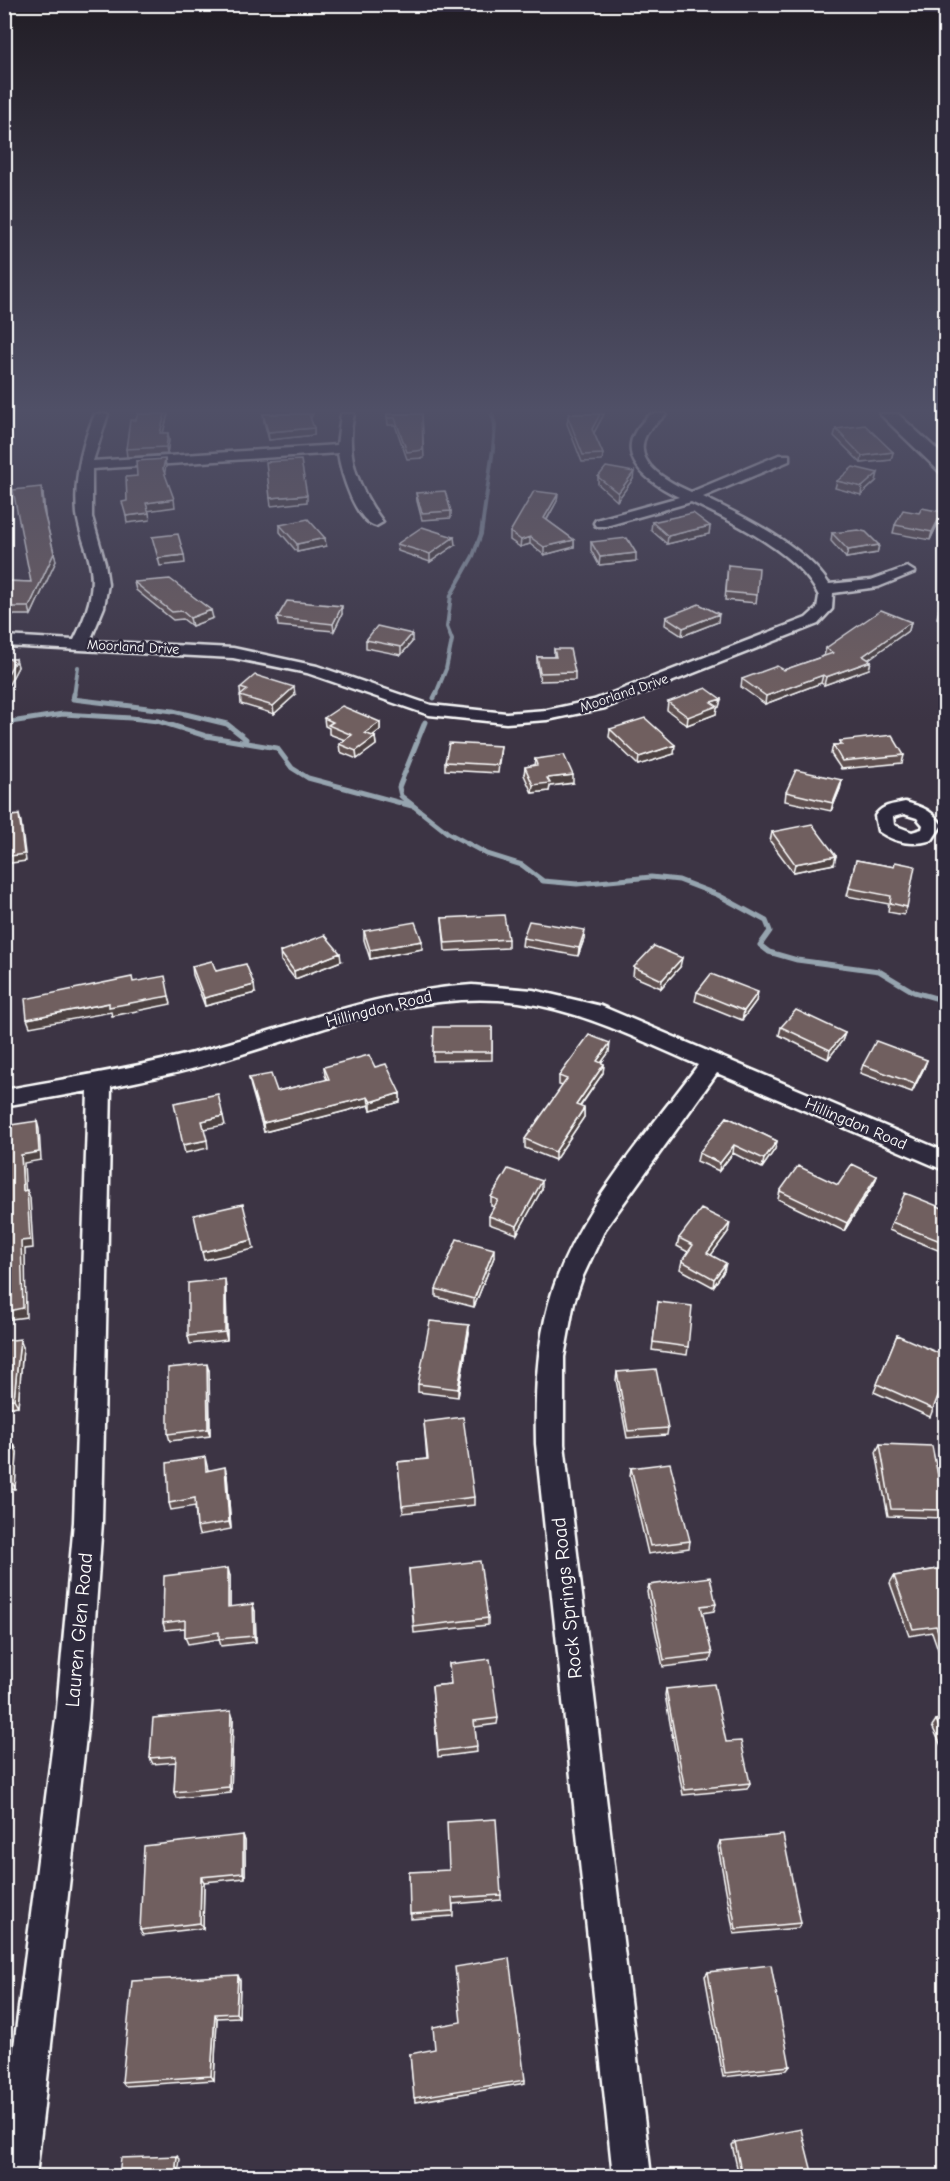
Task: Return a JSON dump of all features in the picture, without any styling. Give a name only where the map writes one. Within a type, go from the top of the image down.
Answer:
[{"type":"street","points":[[80,644],[94,613],[101,586],[100,574],[84,516]]},
{"type":"street","points":[[370,516],[376,522]]},
{"type":"street","points":[[601,523],[626,516]]},
{"type":"street","points":[[724,516],[779,548],[812,572],[826,589],[873,584],[907,572]]},
{"type":"street","name":"Moorland Drive","points":[[4,641],[191,649],[252,656],[311,669],[429,710],[479,717],[533,717],[599,704],[801,627],[812,621],[824,609],[826,589]]},
{"type":"street","name":"Hillingdon Road","points":[[4,1098],[196,1060],[398,1001],[472,992],[533,996],[592,1011],[945,1162]]},
{"type":"street","name":"Rock Springs Road","points":[[632,2176],[550,1444],[548,1406],[550,1352],[559,1305],[581,1248],[596,1222],[712,1063]]},
{"type":"street","name":"Lauren Glen Road","points":[[17,2176],[72,1719],[88,1522],[100,1080]]},
{"type":"building","points":[[18,516],[45,516],[54,553],[29,607],[4,607],[4,581],[31,582]]},
{"type":"building","points":[[519,516],[545,516],[544,518],[574,540],[544,547],[530,537],[521,540],[510,532]]},
{"type":"building","points":[[680,516],[697,516],[710,526],[668,536],[652,522]]},
{"type":"building","points":[[900,516],[940,516],[932,532],[895,525]]},
{"type":"building","points":[[308,519],[325,538],[297,544],[280,525]]},
{"type":"building","points":[[422,527],[454,537],[430,554],[397,544]]},
{"type":"building","points":[[858,530],[866,532],[879,545],[848,550],[832,533]]},
{"type":"building","points":[[178,534],[184,555],[158,558],[152,537]]},
{"type":"building","points":[[627,538],[636,553],[600,557],[591,542]]},
{"type":"building","points":[[728,565],[759,568],[757,595],[726,592]]},
{"type":"building","points":[[170,579],[211,610],[190,618],[182,611],[172,612],[134,582]]},
{"type":"building","points":[[287,601],[342,606],[333,624],[277,618]]},
{"type":"building","points":[[699,604],[719,614],[683,628],[666,617]]},
{"type":"building","points":[[881,610],[911,622],[863,656],[871,661],[826,677],[823,675],[766,696],[742,679],[777,666],[784,670],[833,653],[826,648]]},
{"type":"building","points":[[377,626],[412,634],[401,647],[366,640]]},
{"type":"building","points":[[554,649],[570,649],[575,672],[540,673],[537,657],[556,657]]},
{"type":"building","points":[[4,659],[16,659],[6,677],[4,677]]},
{"type":"building","points":[[255,675],[294,687],[273,706],[240,696],[247,690],[240,688]]},
{"type":"building","points":[[706,688],[721,699],[711,702],[717,706],[688,717],[668,702]]},
{"type":"building","points":[[342,706],[380,722],[365,733],[375,737],[356,751],[339,744],[352,735],[328,725],[333,722],[324,718]]},
{"type":"building","points":[[645,718],[675,745],[639,757],[610,729]]},
{"type":"building","points":[[892,735],[904,755],[842,761],[833,745],[842,745],[840,741]]},
{"type":"building","points":[[449,743],[501,746],[498,765],[445,762]]},
{"type":"building","points":[[564,755],[573,775],[547,778],[550,783],[533,785],[525,767],[537,765],[535,759]]},
{"type":"building","points":[[796,770],[842,780],[833,803],[786,792]]},
{"type":"building","points":[[19,815],[24,854],[4,857],[4,817]]},
{"type":"building","points":[[812,824],[836,856],[795,864],[772,832]]},
{"type":"building","points":[[856,860],[894,867],[895,862],[915,866],[907,907],[890,903],[891,896],[849,888]]},
{"type":"building","points":[[504,915],[508,939],[445,943],[442,918]]},
{"type":"building","points":[[529,921],[585,930],[579,948],[523,938]]},
{"type":"building","points":[[415,922],[422,941],[370,950],[364,931]]},
{"type":"building","points":[[325,935],[340,953],[294,971],[280,952]]},
{"type":"building","points":[[654,946],[682,958],[662,980],[634,967]]},
{"type":"building","points":[[212,961],[216,971],[246,964],[254,985],[204,998],[192,966]]},
{"type":"building","points":[[711,974],[758,992],[744,1011],[697,992]]},
{"type":"building","points":[[165,976],[169,996],[109,1007],[109,1003],[27,1019],[25,999],[132,977],[133,982]]},
{"type":"building","points":[[796,1010],[845,1033],[830,1050],[781,1027]]},
{"type":"building","points":[[434,1027],[492,1027],[492,1052],[433,1052]]},
{"type":"building","points":[[589,1035],[610,1043],[597,1061],[604,1064],[576,1105],[584,1108],[555,1152],[525,1139],[567,1079],[559,1076]]},
{"type":"building","points":[[876,1041],[927,1060],[915,1084],[863,1065]]},
{"type":"building","points":[[369,1055],[375,1067],[386,1064],[400,1093],[371,1102],[368,1097],[263,1123],[249,1078],[271,1074],[277,1091],[329,1079],[324,1067]]},
{"type":"building","points":[[218,1094],[223,1116],[202,1121],[207,1140],[183,1145],[174,1103]]},
{"type":"building","points":[[727,1117],[777,1141],[764,1159],[734,1145],[720,1163],[699,1153]]},
{"type":"building","points":[[37,1121],[39,1152],[21,1155],[23,1191],[27,1190],[30,1240],[21,1241],[23,1308],[4,1312],[4,1126]]},
{"type":"building","points":[[852,1164],[877,1176],[847,1223],[780,1191],[798,1166],[838,1185]]},
{"type":"building","points":[[508,1169],[542,1181],[517,1226],[489,1216],[498,1200],[491,1197]]},
{"type":"building","points":[[905,1193],[945,1209],[945,1243],[892,1222]]},
{"type":"building","points":[[243,1204],[252,1240],[202,1252],[194,1215]]},
{"type":"building","points":[[701,1209],[730,1223],[707,1253],[726,1263],[714,1279],[682,1261],[693,1245],[679,1238]]},
{"type":"building","points":[[457,1239],[494,1249],[474,1299],[436,1289]]},
{"type":"building","points":[[225,1279],[225,1332],[188,1336],[188,1283]]},
{"type":"building","points":[[658,1302],[692,1306],[688,1347],[653,1342]]},
{"type":"building","points":[[430,1321],[469,1325],[458,1389],[418,1384]]},
{"type":"building","points":[[897,1335],[945,1356],[945,1378],[933,1409],[877,1384]]},
{"type":"building","points":[[20,1339],[14,1399],[4,1400],[4,1341]]},
{"type":"building","points":[[207,1364],[208,1429],[168,1434],[168,1368]]},
{"type":"building","points":[[656,1369],[668,1428],[628,1431],[617,1372]]},
{"type":"building","points":[[463,1417],[474,1497],[402,1506],[398,1462],[428,1459],[424,1422]]},
{"type":"building","points":[[14,1444],[12,1481],[4,1482],[4,1446]]},
{"type":"building","points":[[880,1444],[932,1446],[945,1510],[891,1509]]},
{"type":"building","points":[[205,1457],[206,1471],[225,1467],[229,1522],[197,1527],[195,1498],[169,1503],[167,1463]]},
{"type":"building","points":[[670,1463],[690,1541],[650,1546],[631,1468]]},
{"type":"building","points":[[480,1561],[488,1618],[414,1627],[409,1569]]},
{"type":"building","points":[[228,1568],[228,1607],[253,1604],[254,1636],[219,1639],[219,1632],[185,1637],[185,1620],[163,1623],[164,1576]]},
{"type":"building","points":[[945,1568],[945,1645],[943,1645],[936,1626],[913,1629],[894,1576]]},
{"type":"building","points":[[710,1577],[716,1604],[701,1606],[712,1654],[664,1660],[649,1585]]},
{"type":"building","points":[[490,1659],[498,1718],[474,1721],[477,1746],[438,1751],[432,1686],[451,1684],[449,1664]]},
{"type":"building","points":[[714,1684],[726,1742],[741,1741],[750,1783],[685,1790],[666,1689]]},
{"type":"building","points":[[231,1711],[229,1787],[174,1792],[176,1756],[150,1758],[153,1718]]},
{"type":"building","points":[[945,1717],[945,1740],[936,1720]]},
{"type":"building","points":[[496,1819],[501,1895],[452,1898],[453,1911],[410,1914],[409,1872],[449,1870],[447,1822]]},
{"type":"building","points":[[243,1835],[243,1873],[201,1877],[200,1923],[140,1930],[144,1846]]},
{"type":"building","points":[[783,1835],[801,1923],[736,1929],[720,1841]]},
{"type":"building","points":[[509,1958],[525,2080],[414,2098],[410,2054],[435,2049],[433,2027],[461,2022],[455,1967]]},
{"type":"building","points":[[771,1965],[790,2066],[725,2073],[708,1972]]},
{"type":"building","points":[[238,1975],[236,2013],[215,2014],[211,2076],[122,2082],[132,1981]]},
{"type":"building","points":[[801,2129],[813,2176],[742,2176],[735,2142]]},
{"type":"building","points":[[177,2156],[175,2176],[119,2176],[121,2158]]},
{"type":"building","points":[[235,2173],[234,2176],[175,2176]]},
{"type":"waterway","points":[[435,696],[446,669],[452,640],[447,627],[451,595],[473,556],[481,534],[484,516]]},
{"type":"waterway","points":[[74,696],[78,667]]},
{"type":"waterway","points":[[74,694],[73,699],[173,711],[227,724],[246,739]]},
{"type":"waterway","points":[[4,723],[63,714],[158,721],[206,736],[277,748],[292,768],[308,778],[412,806]]},
{"type":"waterway","points":[[425,722],[399,787],[401,796],[448,833],[487,854],[522,865],[543,881],[577,884],[651,877],[679,880],[718,895],[766,921],[770,931],[760,945],[769,952],[797,960],[879,971],[914,992],[946,1001]]}]
